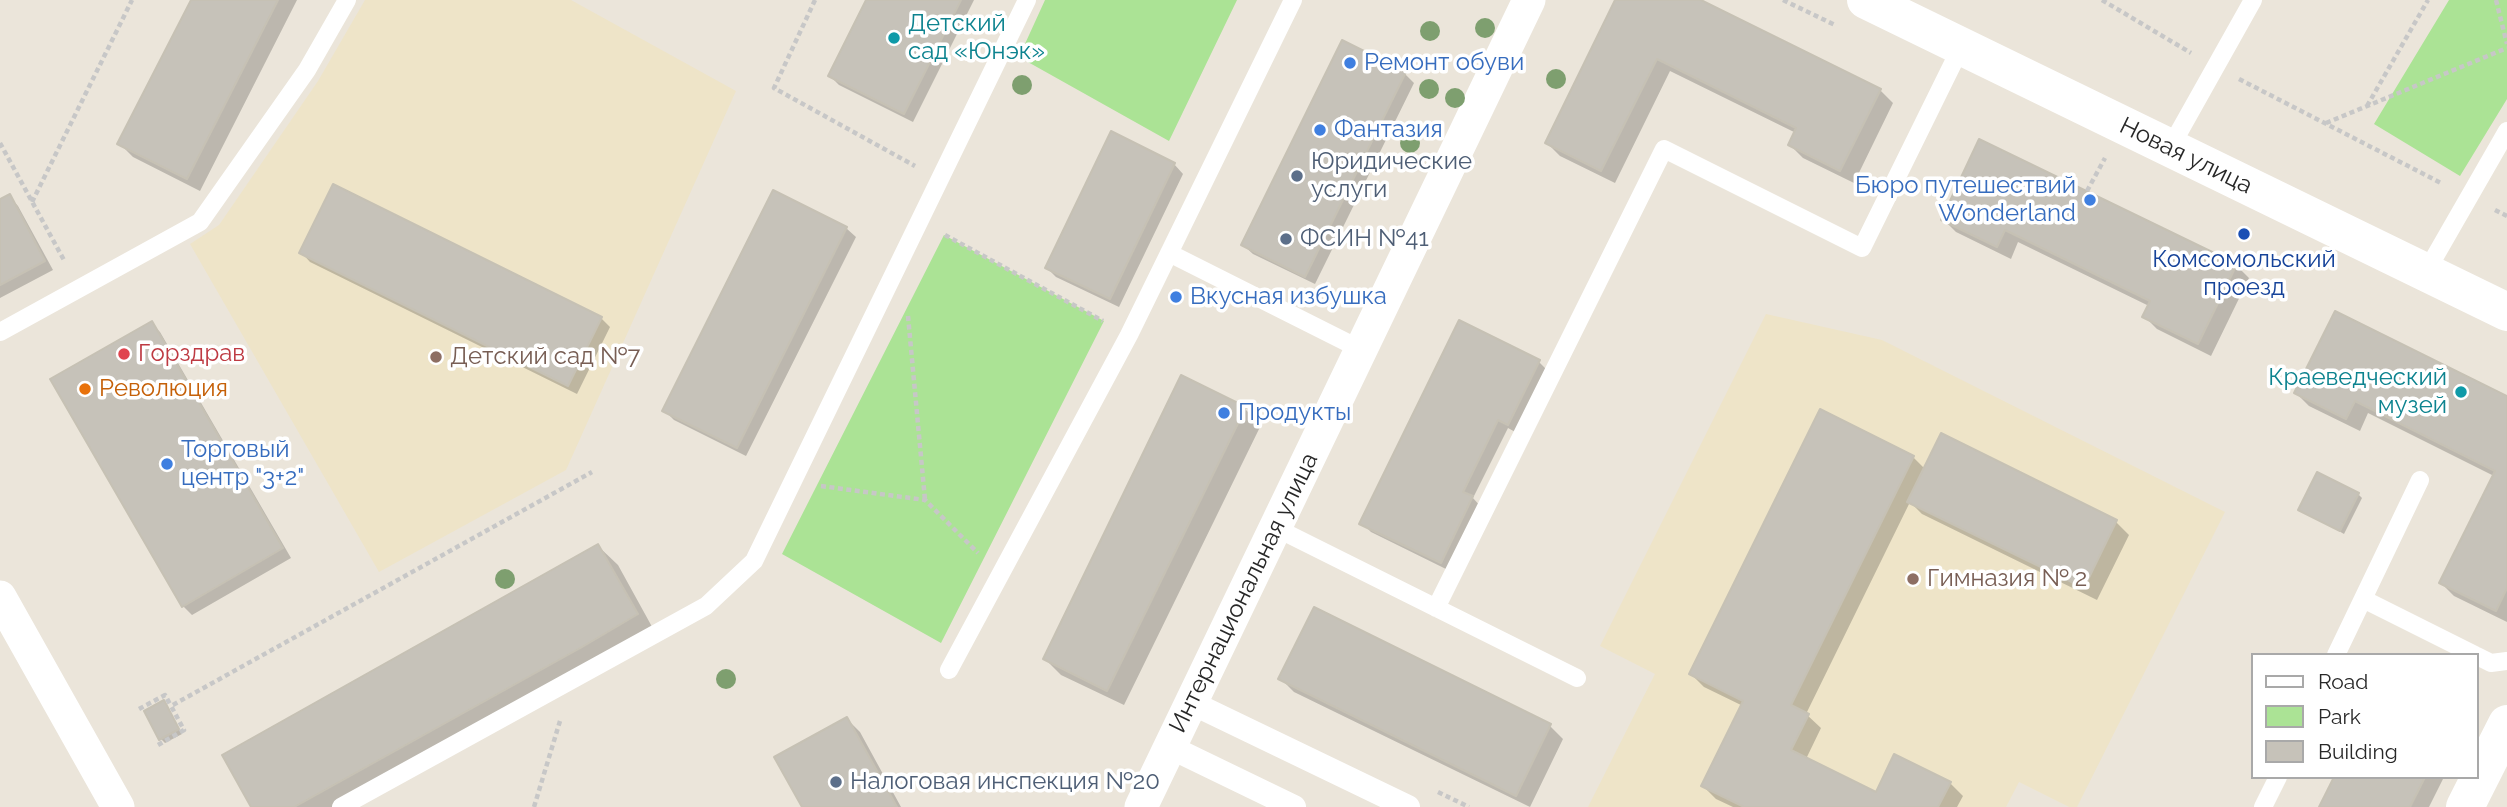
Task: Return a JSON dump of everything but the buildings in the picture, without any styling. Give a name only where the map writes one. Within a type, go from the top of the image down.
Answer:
[{"type":"street","name":"Интернациональная улица","points":[[1141,807],[1529,0]]},
{"type":"street","name":"Новая улица","points":[[1866,0],[2507,312]]},
{"type":"street","points":[[0,597],[118,807]]},
{"type":"street","points":[[1192,703],[1408,807]]},
{"type":"street","points":[[2465,807],[2507,724]]},
{"type":"street","points":[[1170,747],[1294,807]]},
{"type":"lane","points":[[0,332],[200,222],[307,70],[347,0]]},
{"type":"lane","points":[[341,807],[706,606],[754,561],[1027,0]]},
{"type":"lane","points":[[950,670],[1129,335],[1293,0]]},
{"type":"lane","points":[[2170,148],[2253,0]]},
{"type":"lane","points":[[1436,608],[1664,149],[1862,248],[1961,47]]},
{"type":"lane","points":[[2426,272],[2507,131]]},
{"type":"lane","points":[[1169,253],[1362,350]]},
{"type":"lane","points":[[2337,653],[2420,480]]},
{"type":"lane","points":[[1276,528],[1577,678]]},
{"type":"lane","points":[[2363,599],[2472,653]]},
{"type":"lane","points":[[2479,657],[2491,663],[2507,661]]},
{"type":"lane","points":[[2263,807],[2277,779]]},
{"type":"path","points":[[32,202],[132,0]]},
{"type":"path","points":[[815,0],[774,88],[940,180]]},
{"type":"path","points":[[2102,0],[2215,67],[2507,216]]},
{"type":"path","points":[[2367,106],[2428,0]]},
{"type":"path","points":[[2325,123],[2507,46],[2496,0]]},
{"type":"path","points":[[0,143],[79,289]]},
{"type":"path","points":[[2087,191],[2106,156]]},
{"type":"path","points":[[919,221],[1129,335]]},
{"type":"path","points":[[902,257],[925,500]]},
{"type":"path","points":[[171,706],[592,472]]},
{"type":"path","points":[[792,483],[925,500],[999,574]]},
{"type":"path","points":[[534,807],[572,680]]},
{"type":"path","points":[[138,709],[165,695],[184,730],[158,745]]},
{"type":"shaded area","name":"Детский сад №7","points":[[365,0],[571,0],[736,91],[566,470],[379,572],[190,244],[219,225],[318,81]]},
{"type":"shaded area","name":"Гимназия № 2","points":[[1766,314],[1882,340],[2225,512],[2077,807],[2069,807],[2019,782],[2006,807],[1588,807],[1655,674],[1600,646]]},
{"type":"green space","points":[[1045,0],[1237,0],[1169,141],[1019,57]]},
{"type":"green space","points":[[2449,0],[2507,0],[2507,99],[2460,176],[2374,124]]},
{"type":"green space","points":[[944,235],[1104,321],[941,643],[782,554]]},
{"type":"place","name":"Детский сад «Юнэк»","points":[[894,38]]},
{"type":"place","name":"Ремонт обуви","points":[[1350,63]]},
{"type":"place","name":"Фантазия","points":[[1320,130]]},
{"type":"place","name":"Юридические услуги","points":[[1297,176]]},
{"type":"place","name":"Бюро путешествий Wonderland","points":[[2090,200]]},
{"type":"place","name":"Комсомольский проезд","points":[[2244,234]]},
{"type":"place","name":"ФСИН №41","points":[[1286,239]]},
{"type":"place","name":"Вкусная избушка","points":[[1176,297]]},
{"type":"place","name":"Горздрав","points":[[124,354]]},
{"type":"place","name":"Детский сад №7","points":[[436,357]]},
{"type":"place","name":"Революция","points":[[85,389]]},
{"type":"place","name":"Краеведческий музей","points":[[2461,392]]},
{"type":"place","name":"Продукты","points":[[1224,413]]},
{"type":"place","name":"Торговый центр \"3+2\"","points":[[167,464]]},
{"type":"place","name":"Гимназия № 2","points":[[1913,579]]},
{"type":"place","name":"Налоговая инспекция №20","points":[[836,782]]}]
